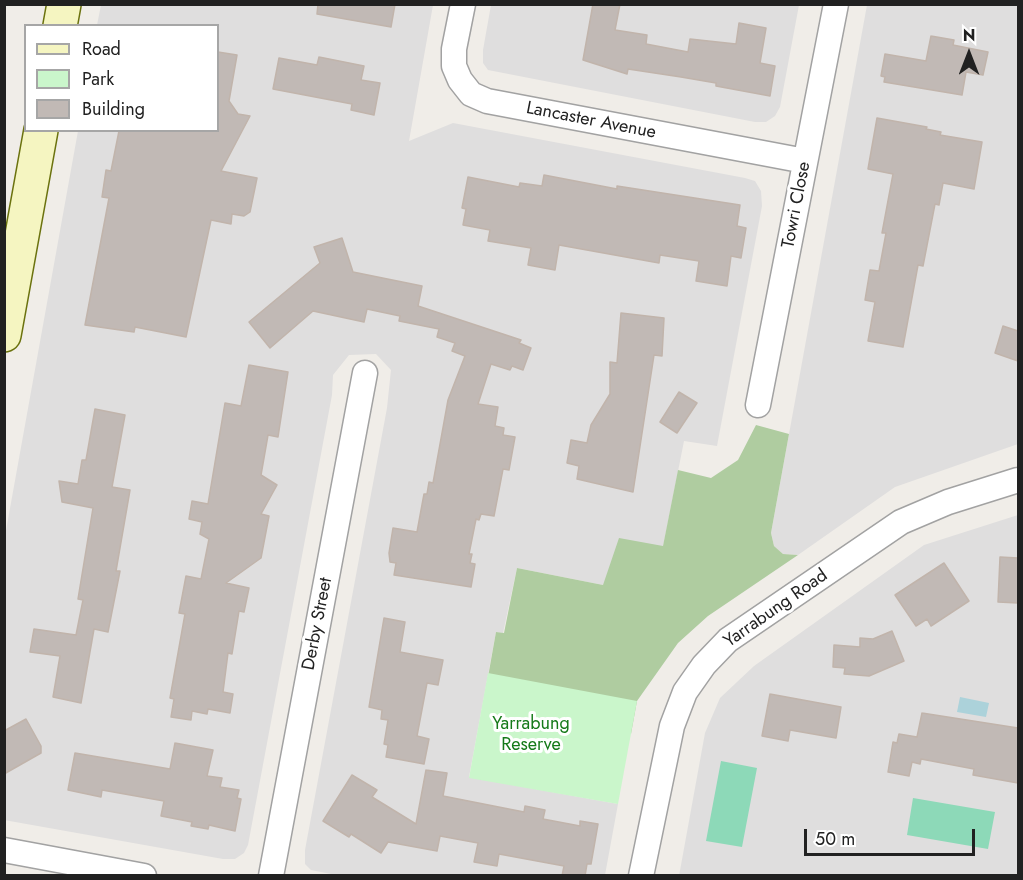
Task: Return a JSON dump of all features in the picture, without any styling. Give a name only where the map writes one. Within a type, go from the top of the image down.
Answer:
[{"type":"main road","points":[[60,24],[64,4]]},
{"type":"main road","points":[[4,334],[41,132]]},
{"type":"street","name":"Lancaster Avenue","points":[[463,4],[454,49],[454,66],[460,80],[471,94],[487,101],[806,161]]},
{"type":"street","name":"Towri Close","points":[[758,405],[836,4]]},
{"type":"street","name":"Derby Street","points":[[271,876],[365,373]]},
{"type":"street","name":"Yarrabung Road","points":[[641,876],[672,726],[685,692],[704,665],[728,640],[901,522],[948,502],[1018,480]]},
{"type":"street","points":[[4,850],[144,876]]},
{"type":"shaded area","points":[[101,5],[433,5],[409,141],[453,123],[745,178],[755,181],[761,191],[762,206],[717,446],[684,441],[663,547],[603,585],[517,568],[503,633],[496,632],[469,777],[618,804],[605,875],[341,876],[311,870],[305,864],[305,850],[387,408],[391,370],[376,354],[349,355],[333,375],[332,395],[248,845],[244,853],[235,859],[223,859],[4,820],[5,536],[78,132],[219,132],[219,24],[97,24]]},
{"type":"shaded area","points":[[491,5],[799,5],[780,107],[775,116],[766,122],[755,122],[488,70],[483,63],[483,50]]},
{"type":"shaded area","points":[[867,5],[1018,5],[1018,444],[895,487],[798,555],[783,554],[774,546],[771,533]]},
{"type":"shaded area","points":[[1018,515],[1018,875],[679,876],[705,733],[720,698],[754,666],[924,545]]},
{"type":"green space","points":[[756,425],[789,434],[771,533],[774,546],[783,554],[798,555],[708,616],[678,643],[637,701],[631,734],[483,705],[496,632],[504,633],[517,568],[603,585],[619,538],[663,546],[678,470],[711,478],[738,460]]},
{"type":"green space","name":"Yarrabung Reserve","points":[[488,673],[637,701],[618,804],[469,778]]},
{"type":"green space","points":[[721,761],[757,768],[742,847],[706,841]]},
{"type":"green space","points":[[913,798],[995,812],[988,849],[907,835]]},
{"type":"water","points":[[960,697],[989,703],[986,717],[957,712]]},
{"type":"building","points":[[318,4],[395,4],[391,27],[317,14]]},
{"type":"building","points":[[593,4],[620,4],[615,30],[647,35],[646,44],[688,52],[690,39],[736,44],[739,23],[766,28],[760,63],[775,66],[770,96],[681,77],[628,69],[627,74],[583,60]]},
{"type":"building","points":[[931,36],[954,40],[953,45],[988,52],[983,75],[966,72],[962,95],[884,82],[885,77],[881,76],[885,54],[926,61]]},
{"type":"building","points":[[219,52],[237,55],[229,101],[238,114],[250,116],[221,171],[257,178],[250,212],[244,216],[232,214],[231,224],[211,220],[186,337],[135,327],[134,332],[85,325],[109,198],[102,197],[106,170],[111,171],[119,132],[219,132]]},
{"type":"building","points":[[319,57],[364,66],[361,80],[380,83],[374,115],[351,110],[352,104],[273,89],[279,58],[317,65]]},
{"type":"building","points":[[877,118],[927,127],[926,129],[941,132],[940,135],[982,142],[974,189],[943,183],[939,205],[935,204],[923,266],[918,265],[903,347],[868,341],[875,302],[865,300],[870,270],[879,271],[886,233],[882,233],[893,174],[868,169]]},
{"type":"building","points":[[544,175],[617,189],[617,186],[740,205],[737,226],[746,228],[741,258],[731,256],[727,286],[696,281],[699,261],[660,255],[659,263],[559,245],[555,270],[528,265],[531,248],[488,241],[490,230],[463,225],[466,209],[462,208],[468,177],[519,187],[520,183],[542,186]]},
{"type":"building","points":[[342,238],[353,272],[422,286],[418,306],[521,340],[519,343],[531,348],[523,370],[512,366],[510,370],[491,364],[478,404],[498,407],[495,426],[504,428],[503,435],[515,437],[509,470],[503,469],[494,516],[481,514],[479,520],[476,519],[469,554],[472,554],[470,563],[475,564],[471,587],[394,575],[396,563],[390,562],[389,553],[393,528],[417,532],[424,494],[427,494],[429,482],[433,483],[448,400],[465,356],[452,351],[455,343],[437,337],[439,329],[399,321],[400,316],[367,309],[364,322],[313,311],[270,348],[249,322],[320,263],[314,247]]},
{"type":"building","points":[[621,313],[664,318],[662,356],[654,355],[633,492],[577,479],[579,466],[567,463],[571,440],[587,443],[591,425],[610,394],[610,362],[617,363]]},
{"type":"building","points":[[1003,326],[1018,331],[1018,361],[995,353]]},
{"type":"building","points":[[249,365],[288,372],[278,437],[268,435],[261,475],[277,485],[261,514],[269,516],[261,558],[226,583],[249,588],[244,612],[239,611],[232,654],[228,653],[223,692],[233,694],[230,713],[208,709],[207,714],[192,711],[191,720],[171,717],[174,699],[170,698],[185,614],[179,613],[186,576],[201,579],[209,539],[200,534],[202,522],[189,519],[192,501],[208,504],[225,403],[241,406]]},
{"type":"building","points":[[679,392],[697,403],[677,433],[660,422]]},
{"type":"building","points":[[95,409],[125,415],[112,487],[130,490],[116,571],[120,571],[108,632],[94,629],[81,703],[53,697],[60,656],[30,652],[34,629],[76,635],[83,600],[78,599],[93,508],[62,502],[59,481],[78,484],[82,460],[86,460]]},
{"type":"building","points":[[1000,557],[1018,558],[1018,603],[998,602]]},
{"type":"building","points":[[944,563],[969,601],[931,626],[927,619],[916,626],[895,595]]},
{"type":"building","points":[[384,618],[405,622],[400,652],[443,660],[438,685],[427,683],[417,736],[429,739],[424,764],[386,757],[388,745],[384,744],[388,720],[381,719],[382,710],[369,707]]},
{"type":"building","points":[[892,631],[904,661],[869,676],[844,674],[845,668],[833,667],[834,645],[860,647],[860,638],[873,639]]},
{"type":"building","points":[[770,694],[841,707],[836,738],[790,730],[788,741],[762,736]]},
{"type":"building","points":[[922,713],[1018,728],[1018,783],[973,775],[974,769],[921,759],[920,764],[912,762],[909,776],[888,772],[893,742],[897,743],[899,734],[917,737]]},
{"type":"building","points":[[26,719],[41,746],[41,753],[4,774],[4,731]]},
{"type":"building","points":[[175,743],[213,750],[207,776],[222,778],[220,787],[239,790],[237,798],[241,799],[235,831],[209,825],[208,829],[191,826],[192,822],[161,816],[164,801],[102,790],[101,797],[68,790],[75,753],[170,769]]},
{"type":"building","points":[[426,770],[447,773],[443,796],[524,812],[525,806],[545,810],[543,819],[580,826],[580,821],[598,824],[591,864],[587,864],[585,876],[562,876],[564,866],[499,854],[497,866],[474,862],[478,843],[440,836],[437,851],[388,842],[381,853],[351,834],[349,837],[323,821],[352,775],[377,790],[372,797],[416,824]]}]
